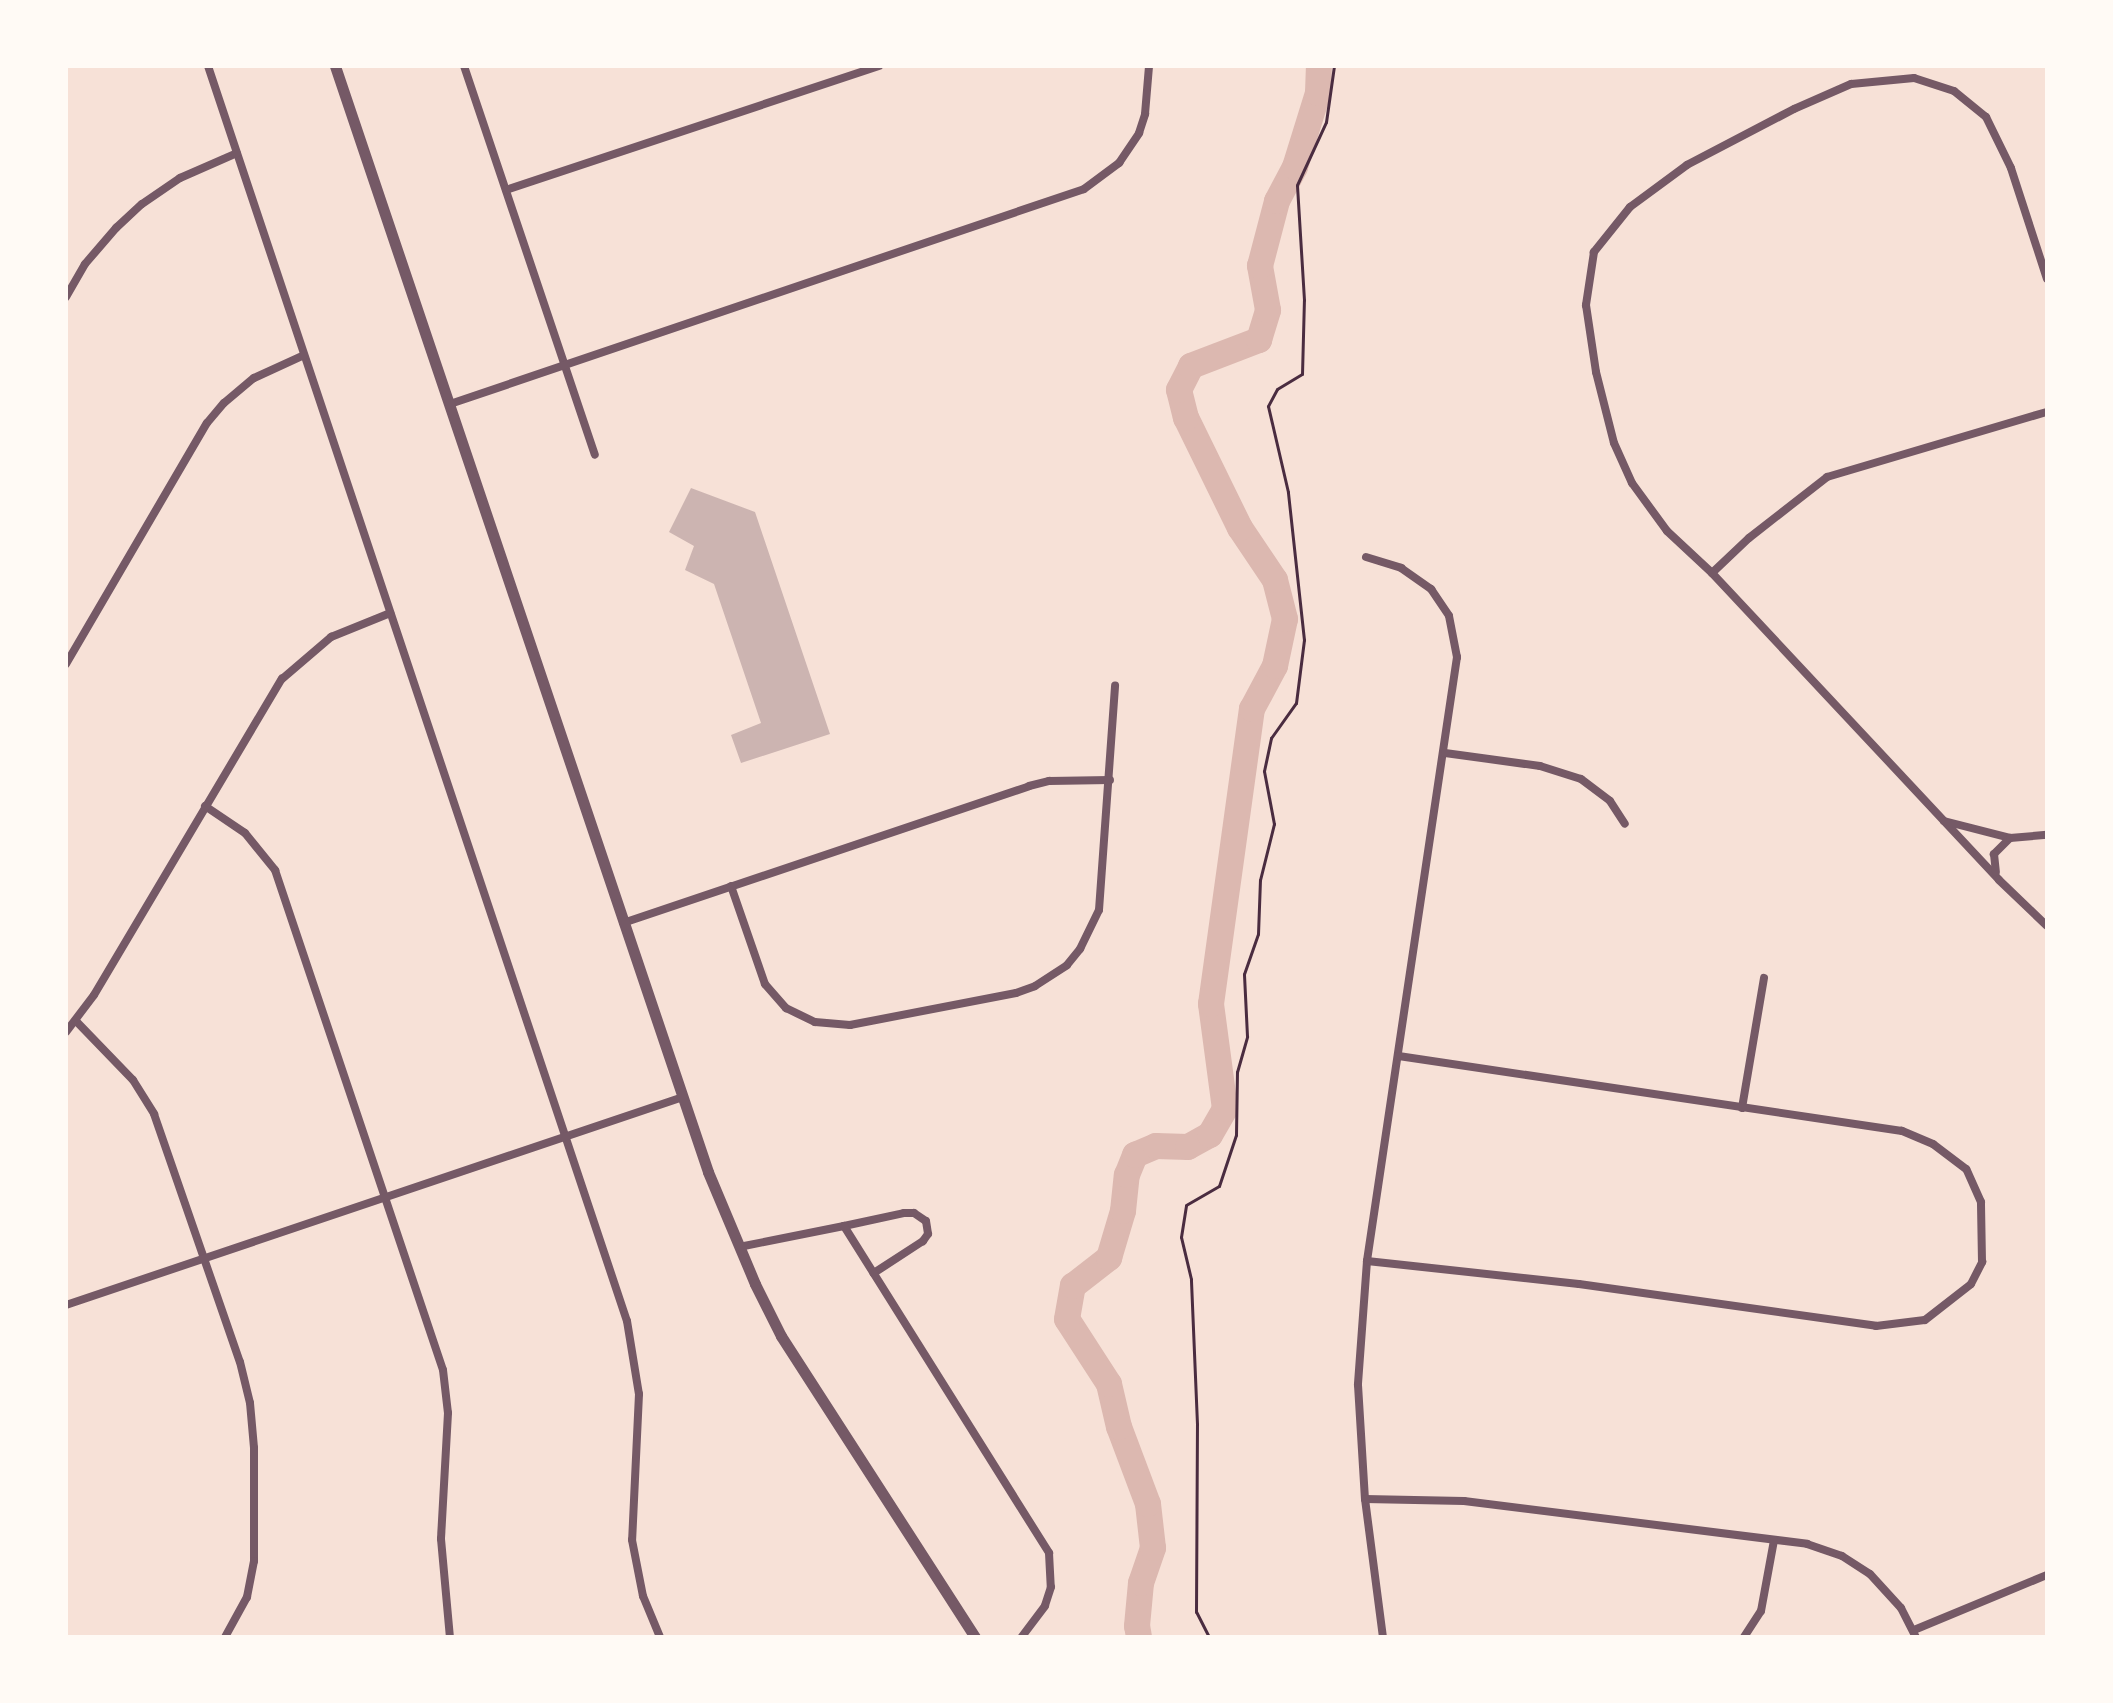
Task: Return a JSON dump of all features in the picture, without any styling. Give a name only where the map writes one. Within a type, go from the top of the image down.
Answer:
[{"type":"street","points":[[208,66],[566,1136],[633,1347],[639,1419],[632,1540],[643,1596],[660,1637]]},
{"type":"street","points":[[335,66],[680,1098],[739,1247],[781,1336],[975,1637]]},
{"type":"street","points":[[464,66],[595,455]]},
{"type":"street","points":[[506,190],[879,66]]},
{"type":"street","points":[[450,404],[1084,189],[1119,163],[1139,133],[1145,114],[1149,66]]},
{"type":"street","points":[[2047,279],[2011,168],[1986,117],[1954,91],[1914,78],[1851,84],[1794,109],[1687,165],[1630,207],[1594,252],[1586,305],[1596,372],[1614,443],[1632,483],[1667,531],[1712,573],[1999,880],[2047,926]]},
{"type":"street","points":[[66,297],[85,264],[142,204],[180,178],[237,153]]},
{"type":"street","points":[[66,664],[207,423],[224,403],[254,378],[304,355]]},
{"type":"street","points":[[1712,573],[1749,538],[1827,477],[2047,412]]},
{"type":"street","points":[[1366,557],[1417,577],[1431,589],[1449,616],[1457,657],[1367,1261],[1358,1385],[1365,1499],[1383,1637]]},
{"type":"street","points":[[66,1032],[76,1021],[267,699],[291,670],[331,637],[390,613]]},
{"type":"street","points":[[731,886],[765,984],[786,1008],[815,1022],[850,1025],[1016,993],[1051,977],[1067,965],[1092,930],[1103,884],[1115,686]]},
{"type":"street","points":[[1445,753],[1540,766],[1581,779],[1610,801],[1625,824]]},
{"type":"street","points":[[623,923],[1029,786],[1049,781],[1110,780]]},
{"type":"street","points":[[205,806],[252,838],[275,870],[447,1391],[441,1539],[450,1637]]},
{"type":"street","points":[[1943,820],[2010,838],[2047,835]]},
{"type":"street","points":[[1999,880],[1993,865],[1994,854],[2010,838]]},
{"type":"street","points":[[1742,1108],[1764,978]]},
{"type":"street","points":[[76,1021],[127,1072],[154,1114],[240,1362],[254,1425],[251,1579],[240,1615],[225,1637]]},
{"type":"street","points":[[1367,1261],[1579,1284],[1876,1326],[1925,1320],[1971,1284],[1982,1262],[1981,1202],[1966,1169],[1933,1144],[1902,1131],[1399,1056]]},
{"type":"street","points":[[66,1305],[680,1098]]},
{"type":"street","points":[[739,1247],[904,1213],[914,1213],[926,1221],[928,1234],[923,1241],[874,1273]]},
{"type":"street","points":[[844,1226],[1049,1553],[1051,1587],[1045,1606],[1022,1637]]},
{"type":"street","points":[[1365,1499],[1450,1500],[1774,1540],[1827,1550],[1858,1565],[1892,1596],[1915,1634],[2047,1575]]},
{"type":"street","points":[[1744,1637],[1764,1602],[1774,1540]]},
{"type":"path","points":[[1209,1637],[1196,1612],[1197,1424],[1191,1279],[1181,1237],[1186,1205],[1219,1186],[1236,1135],[1237,1072],[1247,1036],[1244,974],[1258,934],[1260,880],[1274,824],[1264,771],[1271,738],[1296,703],[1304,640],[1288,492],[1268,406],[1277,389],[1302,374],[1304,300],[1297,185],[1326,122],[1334,66]]},
{"type":"building","points":[[691,488],[755,512],[830,734],[741,763],[731,735],[761,723],[714,584],[685,570],[694,546],[669,532]]},
{"type":"waterway","points":[[1139,1637],[1137,1626],[1141,1583],[1153,1548],[1148,1504],[1119,1427],[1109,1384],[1067,1319],[1073,1286],[1109,1258],[1123,1211],[1127,1175],[1135,1155],[1156,1146],[1188,1147],[1210,1135],[1225,1109],[1211,1004],[1252,709],[1275,666],[1285,619],[1275,580],[1240,528],[1186,418],[1179,390],[1191,366],[1259,340],[1268,310],[1260,266],[1277,201],[1295,167],[1318,93],[1319,66]]}]
